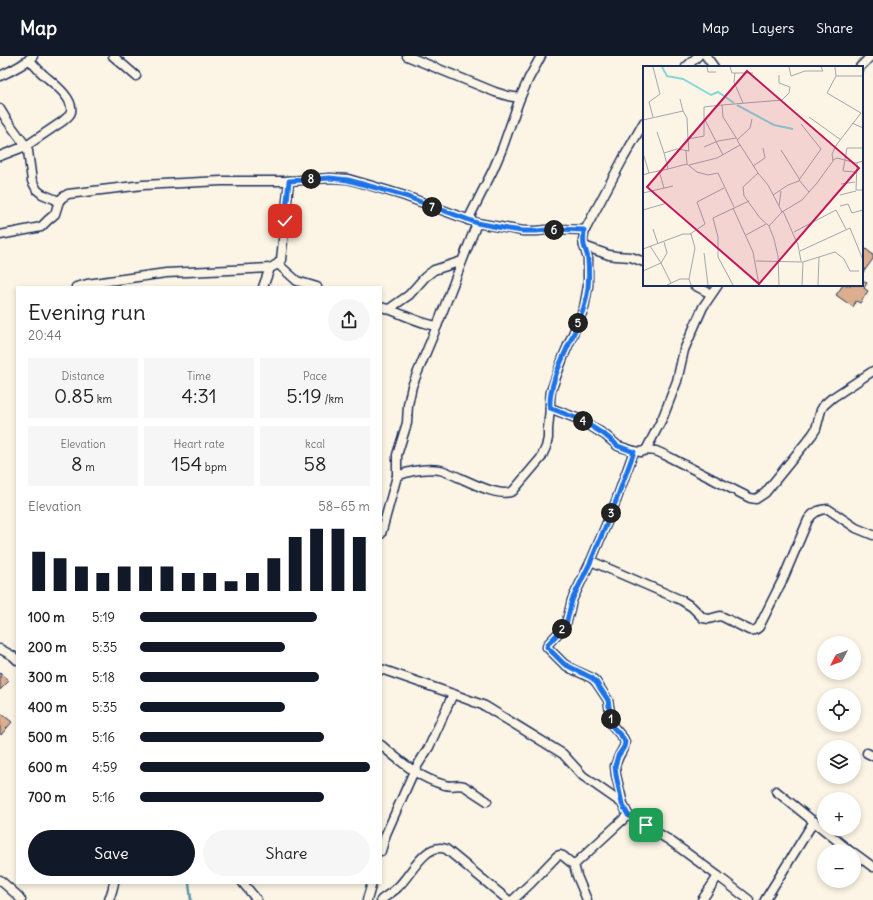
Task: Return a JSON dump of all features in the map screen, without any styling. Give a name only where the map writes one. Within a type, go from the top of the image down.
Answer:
[{"type":"street","points":[[113,56],[136,76]]},
{"type":"street","points":[[407,56],[495,92],[520,98]]},
{"type":"street","points":[[468,220],[493,170],[520,98],[541,56]]},
{"type":"street","points":[[687,66],[698,56]]},
{"type":"street","points":[[706,56],[713,66]]},
{"type":"street","points":[[861,66],[871,56]]},
{"type":"street","points":[[0,76],[31,58],[44,75],[66,95],[71,106],[71,112],[63,121],[26,146],[0,156]]},
{"type":"street","points":[[0,109],[26,146],[32,181],[37,190],[42,194],[59,200]]},
{"type":"street","points":[[396,476],[414,471],[432,469],[445,472],[479,486],[504,494],[509,494],[541,458],[547,443],[551,390],[587,298],[588,259],[583,240],[584,230],[622,159],[643,124]]},
{"type":"street","points":[[0,235],[41,226],[55,214],[59,200],[68,194],[143,185],[221,181],[289,181],[330,178],[348,180],[405,196],[477,223],[523,231],[556,229],[584,230]]},
{"type":"street","points":[[80,286],[166,273],[270,268],[278,264],[281,260],[289,181]]},
{"type":"street","points":[[383,518],[396,476],[397,455],[407,423],[408,405],[412,386],[477,223]]},
{"type":"street","points":[[584,246],[609,255],[631,257],[643,262]]},
{"type":"street","points":[[385,308],[409,295],[425,276],[434,270],[462,261]]},
{"type":"street","points":[[278,264],[296,281],[313,286]]},
{"type":"street","points":[[263,286],[270,268]]},
{"type":"street","points":[[696,286],[711,294]]},
{"type":"street","points":[[646,450],[663,418],[672,396],[684,350],[703,307],[717,286]]},
{"type":"street","points":[[385,308],[420,322],[437,326]]},
{"type":"street","points":[[550,408],[581,420],[605,435],[618,446],[634,452],[646,450],[656,451],[750,498],[756,499],[765,493],[812,435],[816,429],[821,410],[824,406],[832,398],[873,371]]},
{"type":"street","points":[[634,452],[616,501],[591,561],[572,600],[566,625],[548,644],[547,647],[564,664],[592,678],[608,700],[612,726],[625,742],[615,766],[622,804],[628,815],[669,840],[749,900]]},
{"type":"street","points":[[591,561],[681,600],[692,607],[704,618],[709,619],[720,616],[752,631],[759,627],[783,579],[810,516],[817,511],[828,509],[856,528],[873,535]]},
{"type":"street","points":[[0,648],[16,659]]},
{"type":"street","points":[[382,669],[485,706],[563,754],[583,776],[622,804]]},
{"type":"street","points":[[382,848],[386,834],[414,771],[429,747],[453,694]]},
{"type":"street","points":[[382,746],[399,761],[414,771],[445,785],[464,786],[487,801]]},
{"type":"street","points":[[776,791],[842,844]]},
{"type":"street","points":[[574,865],[628,815]]},
{"type":"street","points":[[765,900],[814,821]]},
{"type":"street","points":[[381,900],[398,887],[421,858],[429,851],[442,848],[446,849],[508,900]]},
{"type":"street","points":[[513,900],[557,856],[560,855],[574,865],[587,900]]},
{"type":"street","points":[[861,858],[873,866]]},
{"type":"street","points":[[702,900],[718,876]]},
{"type":"street","points":[[0,880],[21,900]]},
{"type":"street","points":[[108,900],[114,884]]},
{"type":"street","points":[[244,884],[258,900]]},
{"type":"street","points":[[367,900],[372,884]]},
{"type":"building","points":[[863,247],[873,255],[873,259],[863,273]]},
{"type":"building","points":[[863,280],[867,283],[864,288],[868,291],[860,303],[856,301],[853,307],[836,295],[842,286],[863,286]]},
{"type":"building","points":[[0,673],[9,681],[0,690]]},
{"type":"building","points":[[2,714],[12,722],[1,735],[0,717]]},
{"type":"waterway","points":[[189,884],[191,900]]},
{"type":"route","points":[[285,221],[289,181],[330,178],[348,180],[369,185],[405,196],[477,223],[523,231],[556,229],[584,230],[583,240],[588,259],[587,298],[551,390],[550,408],[581,420],[605,435],[618,446],[634,452],[616,501],[591,561],[572,600],[566,625],[548,644],[547,647],[564,664],[592,678],[608,700],[612,726],[625,742],[615,766],[622,804],[628,815],[646,825]]}]
